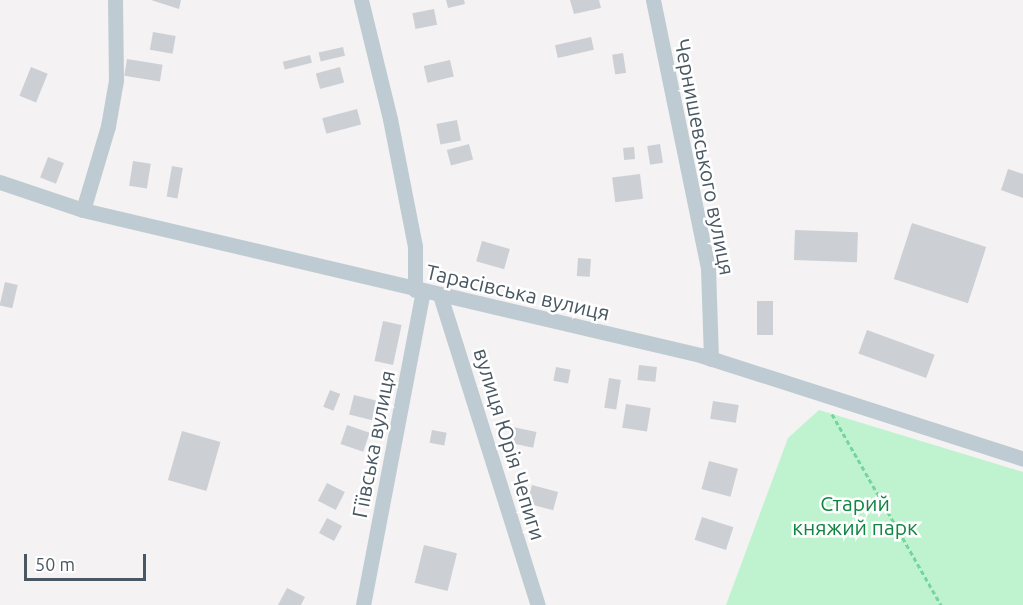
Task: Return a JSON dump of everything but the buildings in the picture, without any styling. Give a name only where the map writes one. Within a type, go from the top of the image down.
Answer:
[{"type":"street","points":[[83,210],[108,126],[116,80],[115,0]]},
{"type":"street","points":[[361,0],[390,119],[415,247],[419,290]]},
{"type":"street","name":"Чернишевського вулиця","points":[[653,0],[708,268],[711,359]]},
{"type":"street","name":"Тарасівська вулиця","points":[[0,182],[83,210],[711,359],[1023,459]]},
{"type":"street","name":"Гіївська вулиця","points":[[363,605],[419,290]]},
{"type":"street","name":"вулиця Юрія Чепиги","points":[[441,296],[538,605]]},
{"type":"path","points":[[819,393],[941,605]]},
{"type":"green space","name":"Старий княжий парк","points":[[819,410],[1023,472],[1023,605],[726,605],[788,438]]}]
